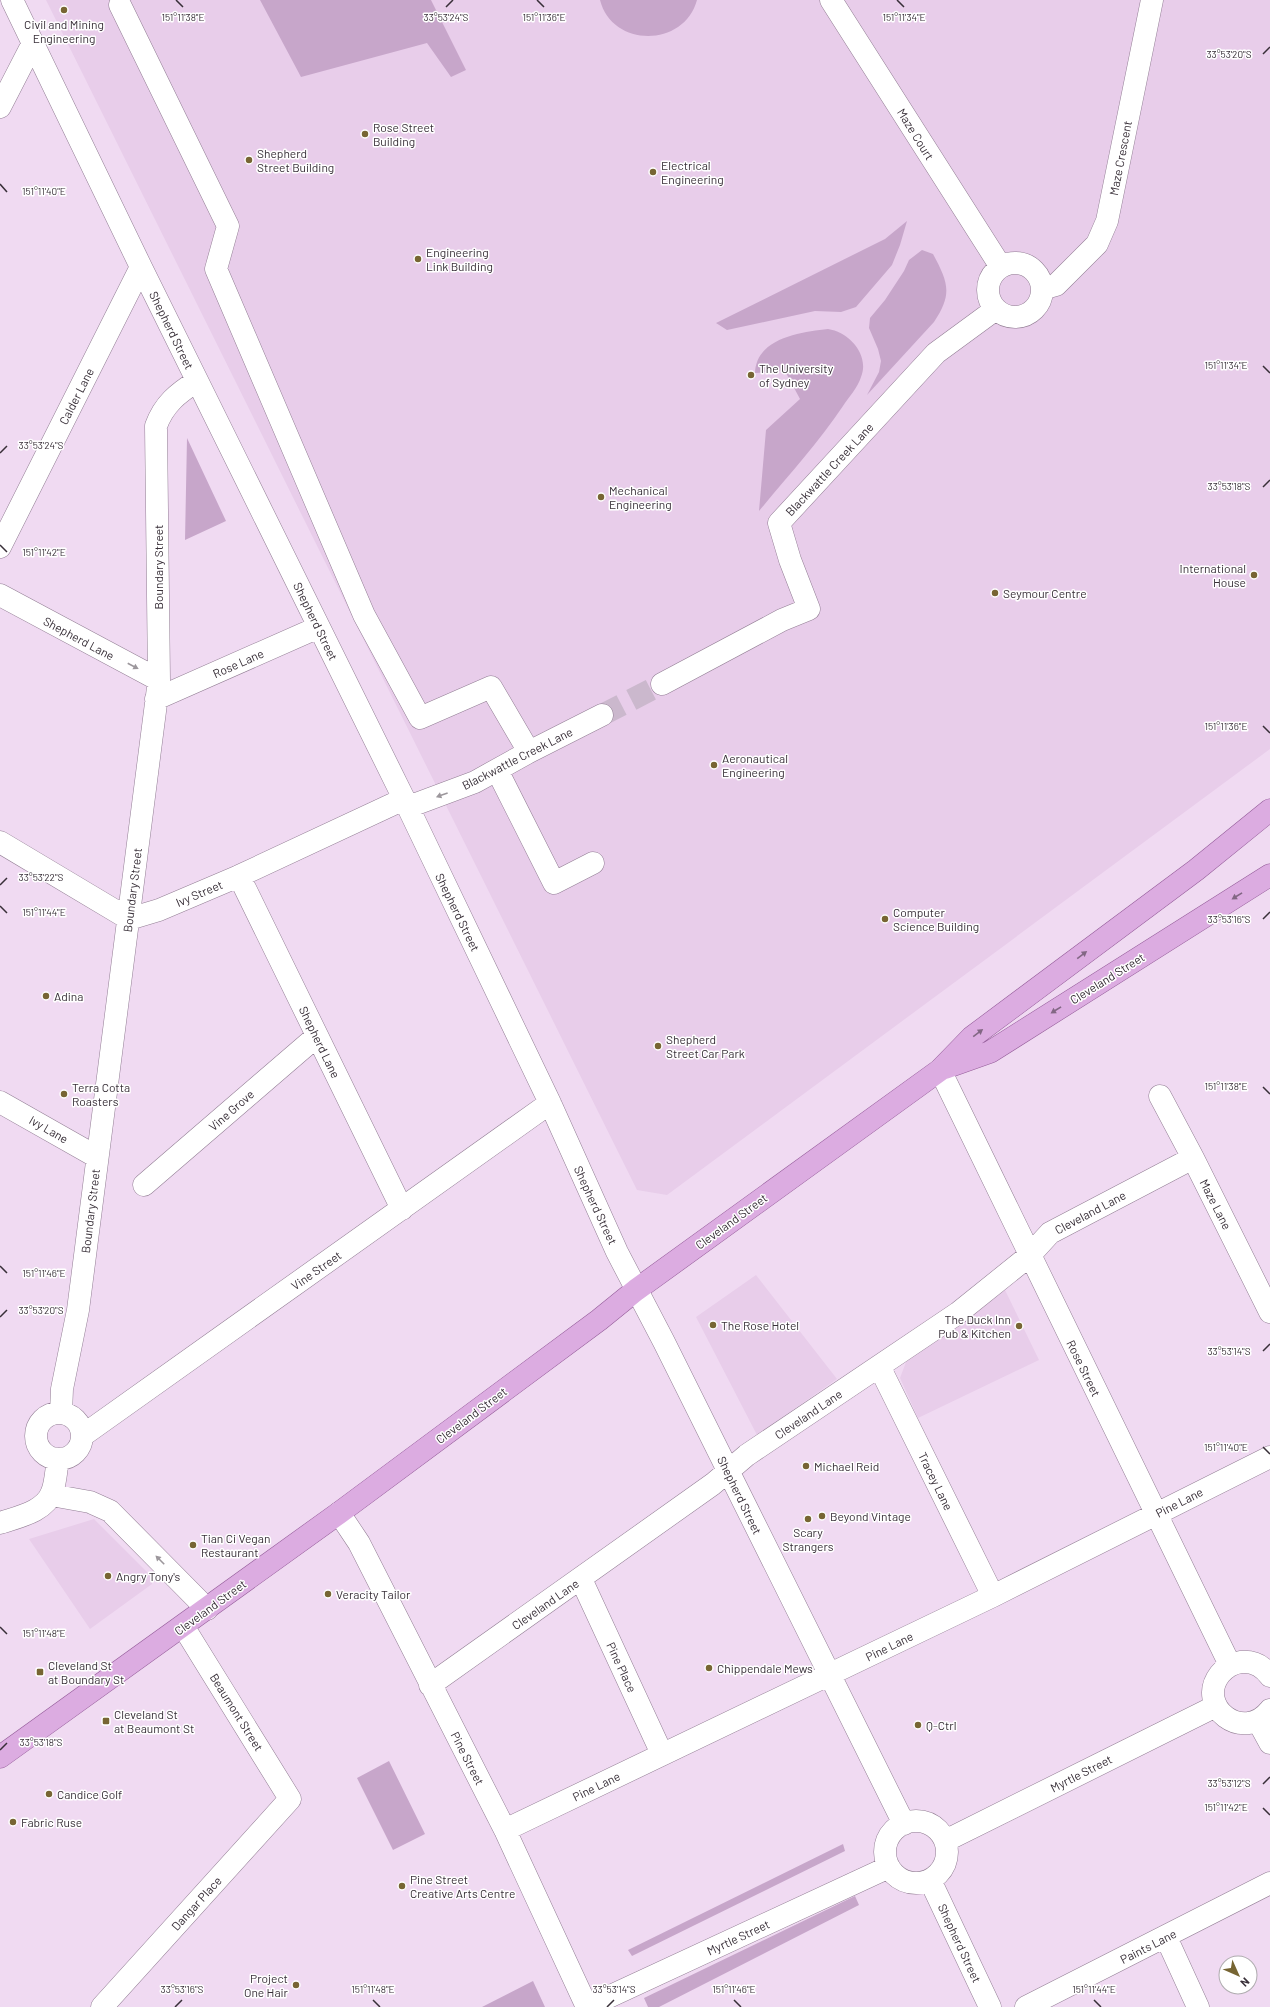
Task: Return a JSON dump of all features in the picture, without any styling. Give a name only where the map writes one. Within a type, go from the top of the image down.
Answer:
[{"type":"main road","name":"Cleveland Street","points":[[0,1756],[339,1513],[599,1320],[636,1290],[940,1070],[972,1037],[1196,870],[1270,810]]},
{"type":"main road","name":"Cleveland Street","points":[[1196,870],[1270,830]]},
{"type":"main road","name":"Cleveland Street","points":[[940,1070],[990,1052],[1270,875]]},
{"type":"street","name":"Shepherd Street","points":[[12,0],[141,267],[406,803],[550,1103],[636,1290],[729,1471],[904,1824]]},
{"type":"street","name":"Maze Court","points":[[831,0],[1001,267]]},
{"type":"street","name":"Maze Crescent","points":[[1042,289],[1056,285],[1098,244],[1107,221],[1152,0]]},
{"type":"street","points":[[120,5],[228,226],[216,269],[364,615],[420,718],[491,687],[529,752]]},
{"type":"street","points":[[0,107],[33,43]]},
{"type":"street","points":[[1008,264],[1024,264],[1037,274],[1042,289],[1039,304],[1026,315],[1010,317],[1003,315],[996,309],[988,295],[990,280],[1001,267],[1008,264]]},
{"type":"street","name":"Calder Lane","points":[[0,547],[141,267]]},
{"type":"street","name":"Blackwattle Creek Lane","points":[[662,684],[782,620],[808,609],[790,560],[780,523],[936,353],[996,309]]},
{"type":"street","name":"Boundary Street","points":[[61,1413],[63,1384],[78,1310],[157,690],[156,426],[161,414],[168,404],[180,391],[197,381]]},
{"type":"street","name":"Shepherd Lane","points":[[0,595],[157,690]]},
{"type":"street","name":"Rose Lane","points":[[157,690],[319,627]]},
{"type":"street","name":"Blackwattle Creek Lane","points":[[406,803],[475,782],[529,752],[602,715]]},
{"type":"street","points":[[497,770],[554,883],[593,863]]},
{"type":"street","name":"Ivy Street","points":[[128,920],[159,910],[406,803]]},
{"type":"street","points":[[0,842],[128,920]]},
{"type":"street","name":"Shepherd Lane","points":[[239,876],[402,1209]]},
{"type":"street","name":"Vine Grove","points":[[144,1185],[317,1036]]},
{"type":"street","name":"Rose Street","points":[[940,1070],[1029,1256],[1230,1665]]},
{"type":"street","name":"Maze Lane","points":[[1160,1096],[1193,1158],[1270,1312]]},
{"type":"street","name":"Ivy Lane","points":[[0,1102],[97,1157]]},
{"type":"street","name":"Vine Street","points":[[82,1436],[550,1103]]},
{"type":"street","name":"Cleveland Lane","points":[[430,1685],[581,1579],[729,1471],[748,1455],[958,1313],[1029,1256],[1050,1233],[1193,1158]]},
{"type":"street","name":"Tracey Lane","points":[[879,1366],[993,1596]]},
{"type":"street","points":[[61,1413],[71,1416],[75,1420],[81,1429],[82,1436],[79,1447],[75,1452],[65,1458],[58,1459],[48,1456],[39,1448],[36,1432],[38,1426],[45,1418],[50,1415],[61,1413]]},
{"type":"street","name":"Pine Lane","points":[[505,1830],[993,1596],[1270,1457]]},
{"type":"street","points":[[0,1523],[38,1509],[51,1495],[58,1459]]},
{"type":"street","points":[[51,1495],[90,1502],[110,1511],[206,1609]]},
{"type":"street","name":"Pine Street","points":[[339,1513],[359,1543],[505,1830],[587,2007]]},
{"type":"street","name":"Pine Place","points":[[581,1579],[662,1754]]},
{"type":"street","name":"Beaumont Street","points":[[183,1626],[290,1799]]},
{"type":"street","points":[[1270,1676],[1259,1665],[1250,1662],[1239,1662],[1230,1665],[1217,1679],[1214,1697],[1216,1706],[1230,1720],[1239,1724],[1264,1715],[1270,1743]]},
{"type":"street","name":"Myrtle Street","points":[[945,1841],[1216,1706]]},
{"type":"street","name":"Dangar Place","points":[[102,2007],[290,1799]]},
{"type":"street","points":[[915,1821],[926,1823],[937,1828],[945,1841],[947,1849],[946,1862],[939,1873],[930,1880],[918,1883],[906,1881],[896,1875],[889,1867],[886,1855],[887,1842],[893,1832],[904,1824],[915,1821]]},
{"type":"street","name":"Myrtle Street","points":[[587,2007],[889,1867]]},
{"type":"street","name":"Shepherd Street","points":[[930,1880],[990,2007]]},
{"type":"street","name":"Paints Lane","points":[[1026,2007],[1270,1883]]},
{"type":"street","points":[[1166,1937],[1198,2007]]},
{"type":"shaded area","name":"The University of Sydney","points":[[46,0],[1270,0],[1270,749],[667,1195],[637,1190]]},
{"type":"shaded area","points":[[260,0],[431,0],[466,70],[451,77],[427,43],[301,77]]},
{"type":"shaded area","points":[[600,0],[697,0],[690,16],[678,27],[664,34],[648,36],[633,34],[618,27],[607,16]]},
{"type":"shaded area","points":[[907,221],[892,265],[856,307],[841,312],[815,311],[727,330],[716,323],[885,239]]},
{"type":"shaded area","points":[[922,250],[933,254],[942,272],[946,288],[944,304],[934,322],[867,395],[879,372],[881,361],[878,349],[869,328],[870,318],[885,300],[904,271],[909,260]]},
{"type":"shaded area","points":[[828,329],[843,335],[856,346],[863,361],[860,381],[823,433],[759,511],[766,430],[800,399],[785,371],[755,373],[757,361],[771,344],[782,339],[805,332]]},
{"type":"shaded area","points":[[187,438],[226,521],[185,540]]},
{"type":"shaded area","points":[[756,1275],[837,1379],[757,1435],[696,1317]]},
{"type":"shaded area","points":[[1004,1288],[1039,1360],[918,1418],[900,1378],[906,1362]]},
{"type":"shaded area","points":[[94,1519],[152,1577],[152,1584],[90,1629],[29,1539]]},
{"type":"shaded area","points":[[389,1761],[425,1834],[393,1850],[357,1778]]},
{"type":"shaded area","points":[[843,1844],[845,1851],[632,1956],[628,1950]]},
{"type":"shaded area","points":[[855,1896],[859,1905],[659,2007],[648,2007],[644,1998]]},
{"type":"shaded area","points":[[533,1981],[545,2007],[482,2007]]},
{"type":"tunnel","points":[[602,715],[662,684]]},
{"type":"place","name":"Civil and Mining Engineering","points":[[64,10]]},
{"type":"place","name":"Rose Street Building","points":[[365,134]]},
{"type":"place","name":"Shepherd Street Building","points":[[249,160]]},
{"type":"place","name":"Electrical Engineering","points":[[653,172]]},
{"type":"place","name":"Engineering Link Building","points":[[418,259]]},
{"type":"place","name":"The University of Sydney","points":[[751,375]]},
{"type":"place","name":"Mechanical Engineering","points":[[601,497]]},
{"type":"place","name":"International House","points":[[1254,575]]},
{"type":"place","name":"Seymour Centre","points":[[995,593]]},
{"type":"place","name":"Aeronautical Engineering","points":[[714,765]]},
{"type":"place","name":"Computer Science Building","points":[[885,919]]},
{"type":"place","name":"Adina","points":[[46,996]]},
{"type":"place","name":"Shepherd Street Car Park","points":[[658,1046]]},
{"type":"place","name":"Terra Cotta Roasters","points":[[64,1094]]},
{"type":"place","name":"The Rose Hotel","points":[[713,1325]]},
{"type":"place","name":"The Duck Inn Pub & Kitchen","points":[[1019,1326]]},
{"type":"place","name":"Michael Reid","points":[[806,1466]]},
{"type":"place","name":"Beyond Vintage","points":[[822,1516]]},
{"type":"place","name":"Scary Strangers","points":[[808,1519]]},
{"type":"place","name":"Tian Ci Vegan Restaurant","points":[[193,1545]]},
{"type":"place","name":"Angry Tony's","points":[[108,1576]]},
{"type":"place","name":"Veracity Tailor","points":[[328,1594]]},
{"type":"place","name":"Chippendale Mews","points":[[709,1668]]},
{"type":"place","name":"Cleveland St at Boundary St","points":[[40,1672]]},
{"type":"place","name":"Cleveland St at Beaumont St","points":[[106,1721]]},
{"type":"place","name":"Q-Ctrl","points":[[918,1725]]},
{"type":"place","name":"Candice Golf","points":[[49,1794]]},
{"type":"place","name":"Fabric Ruse","points":[[13,1822]]},
{"type":"place","name":"Pine Street Creative Arts Centre","points":[[402,1886]]},
{"type":"place","name":"Project One Hair","points":[[296,1985]]}]
